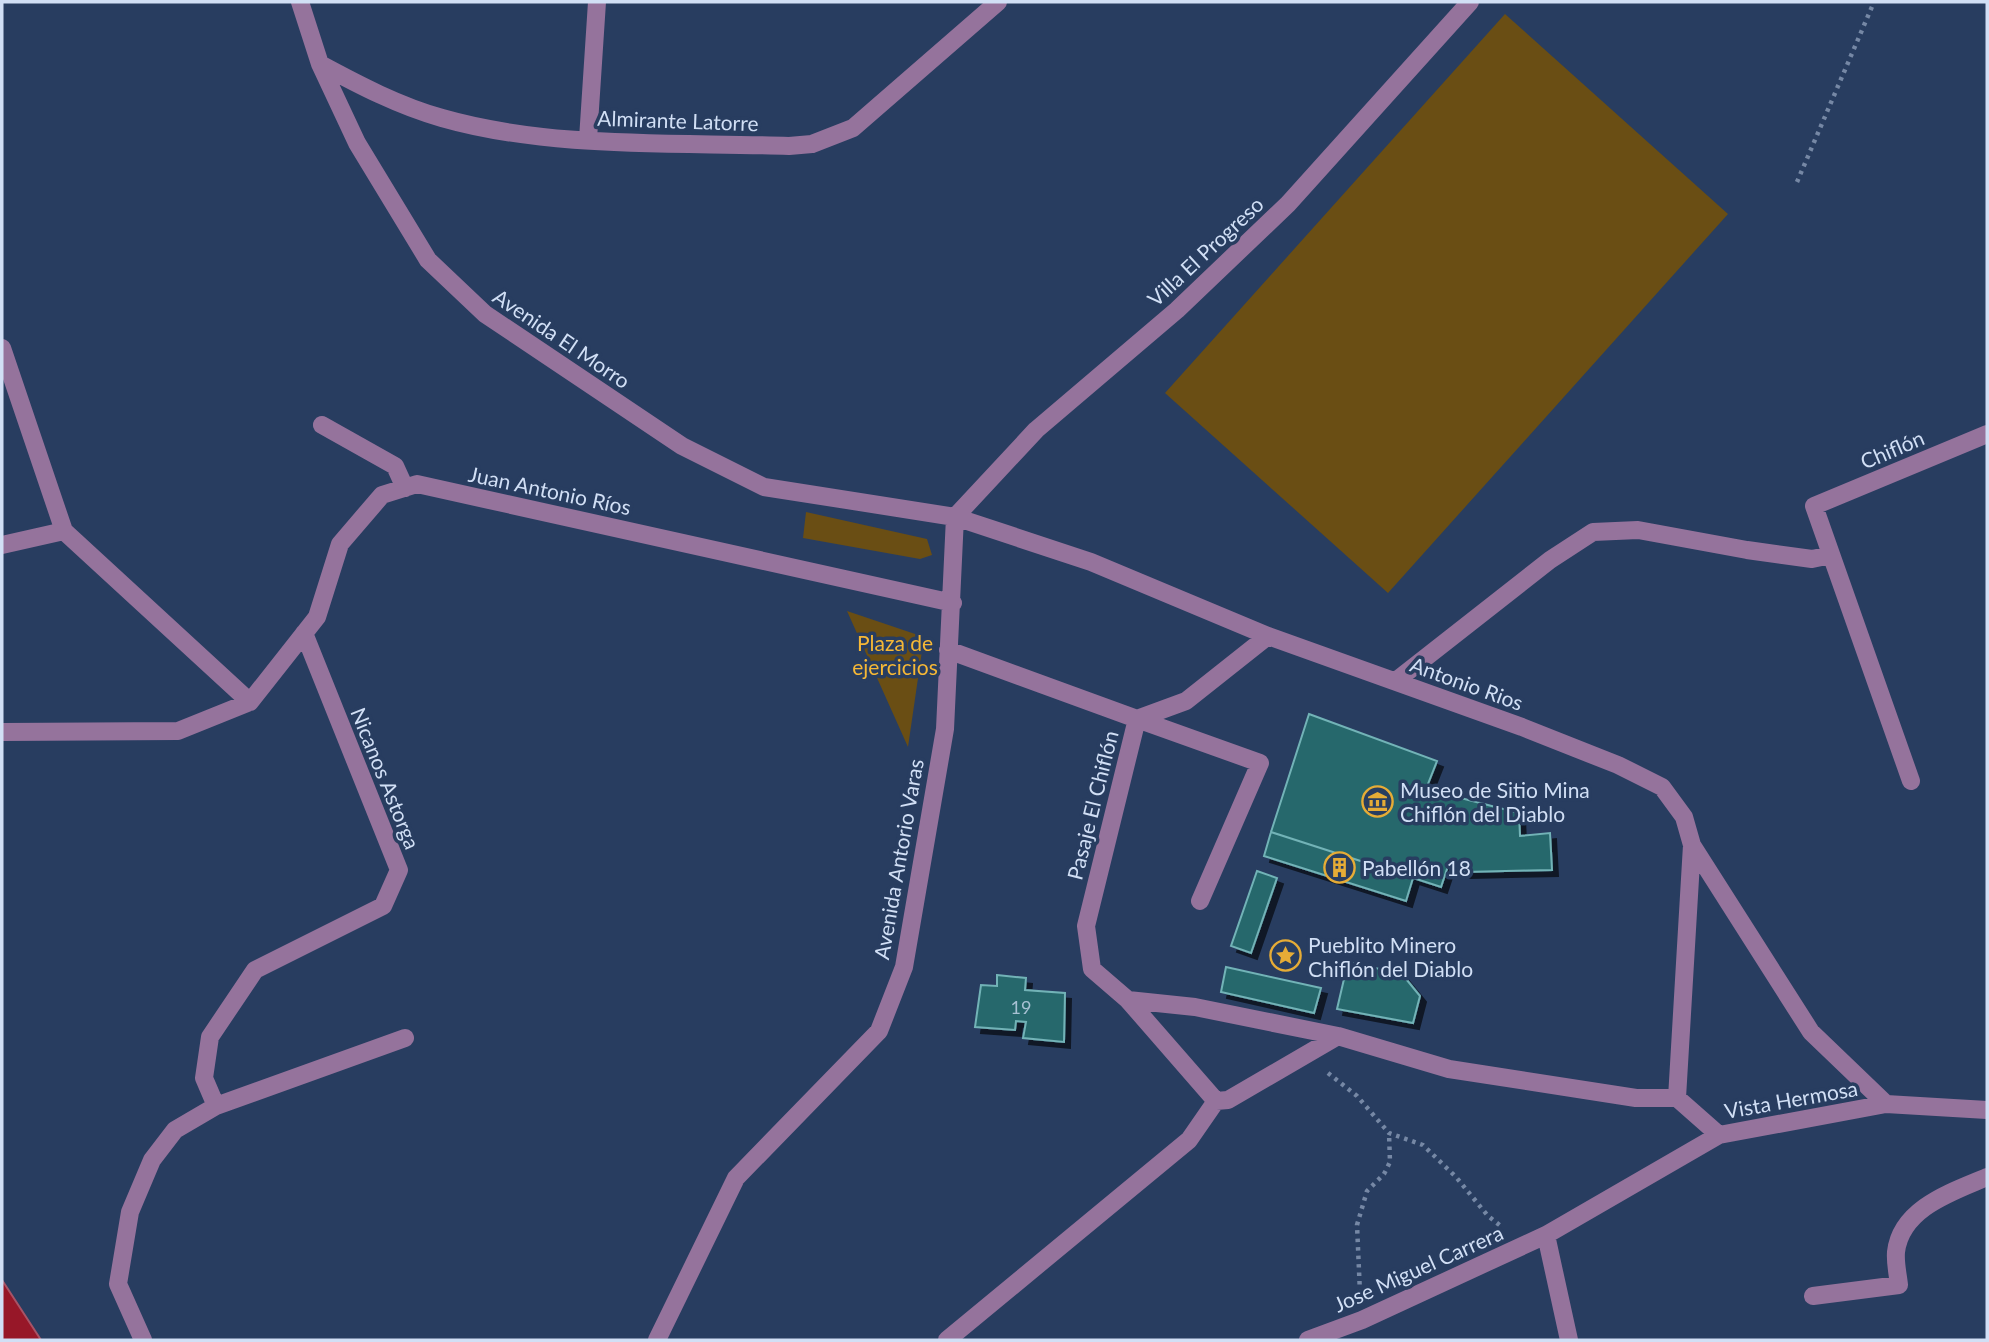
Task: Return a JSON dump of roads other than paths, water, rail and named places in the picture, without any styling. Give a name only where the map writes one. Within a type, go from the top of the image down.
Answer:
[{"type":"street","name":"Avenida El Morro","points":[[300,2],[320,64],[357,143],[415,243],[442,276],[485,314],[682,446],[764,487],[955,517]]},
{"type":"street","points":[[588,139],[597,2]]},
{"type":"street","name":"Almirante Latorre","points":[[320,64],[394,101],[440,118],[499,130],[588,139],[789,146],[834,138],[870,115],[998,2]]},
{"type":"street","name":"Villa El Progreso","points":[[955,517],[1036,430],[1177,310],[1288,204],[1470,2]]},
{"type":"street","points":[[2,348],[64,531],[250,702],[178,731],[2,732]]},
{"type":"street","points":[[323,425],[395,466],[405,488]]},
{"type":"street","name":"Chiflón","points":[[1831,555],[1814,506],[1987,434]]},
{"type":"street","name":"Juan Antonio Ríos","points":[[250,702],[317,617],[340,544],[382,495],[417,484],[953,603]]},
{"type":"street","name":"Avenida Antorio Varas","points":[[657,1340],[736,1178],[878,1031],[904,967],[945,729],[955,517]]},
{"type":"street","name":"Antonio Rios","points":[[955,517],[1091,562],[1268,636],[1397,680],[1618,765],[1662,787],[1684,817],[1692,845],[1677,1098]]},
{"type":"street","points":[[1397,680],[1550,560],[1592,532],[1638,530],[1747,550],[1812,558],[1831,555],[1911,781]]},
{"type":"street","points":[[2,545],[64,531]]},
{"type":"street","name":"Nicanos Astorga","points":[[216,1106],[204,1078],[210,1037],[255,970],[383,906],[398,870],[304,633]]},
{"type":"street","points":[[1137,719],[1186,701],[1268,636]]},
{"type":"street","name":"Pasaje El Chiflón","points":[[948,650],[1137,719],[1086,926],[1092,969],[1128,1000],[1216,1101]]},
{"type":"street","points":[[1137,719],[1260,763],[1200,901]]},
{"type":"street","points":[[1692,845],[1811,1032],[1886,1104]]},
{"type":"street","points":[[1128,1000],[1195,1007],[1338,1036],[1449,1069],[1636,1098],[1677,1098],[1719,1135]]},
{"type":"street","points":[[947,1340],[1189,1140],[1216,1101],[1228,1100],[1338,1036]]},
{"type":"street","points":[[143,1340],[118,1284],[130,1212],[152,1160],[175,1130],[216,1106],[405,1038]]},
{"type":"street","name":"Vista Hermosa","points":[[1546,1235],[1719,1135],[1886,1104],[1987,1110]]},
{"type":"street","points":[[1813,1296],[1899,1285],[1896,1253],[1903,1228],[1914,1215],[1948,1194],[1987,1177]]},
{"type":"street","points":[[1546,1235],[1569,1340]]},
{"type":"street","name":"Jose Miguel Carrera","points":[[1308,1340],[1362,1320],[1546,1235]]},
{"type":"place","name":"Museo de Sitio Mina Chiflón del Diablo","points":[[1377,801]]},
{"type":"place","name":"Pabellón 18","points":[[1339,867]]},
{"type":"place","name":"Pueblito Minero Chiflón del Diablo","points":[[1285,956]]},
{"type":"park label","name":"Plaza de ejercicios","points":[[895,654]]}]
